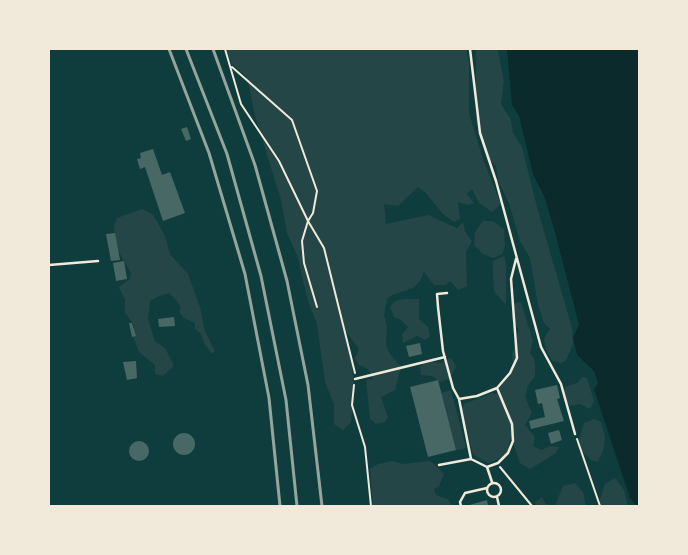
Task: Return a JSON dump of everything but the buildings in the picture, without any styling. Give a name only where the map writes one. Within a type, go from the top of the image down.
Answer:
[{"type":"lane","points":[[470,49],[480,133],[496,181],[541,347],[561,384],[576,434]]},
{"type":"lane","points":[[459,399],[477,396],[497,388],[510,372],[517,358],[511,279],[516,258]]},
{"type":"lane","points":[[49,265],[98,261]]},
{"type":"lane","points":[[447,293],[437,294],[445,357],[453,388],[459,399],[471,459]]},
{"type":"lane","points":[[355,379],[445,357]]},
{"type":"lane","points":[[487,467],[498,463],[508,453],[513,442],[512,424],[497,388]]},
{"type":"lane","points":[[439,465],[471,459],[487,467],[492,482]]},
{"type":"lane","points":[[460,506],[460,502],[465,494],[487,488],[492,482]]},
{"type":"lane","points":[[492,482],[498,483],[502,487],[501,493],[496,497]]},
{"type":"lane","points":[[487,488],[487,492],[491,496],[496,497]]},
{"type":"lane","points":[[496,497],[498,506]]},
{"type":"path","points":[[225,49],[232,67],[241,104],[279,161],[308,221],[324,248],[355,379],[352,405],[365,447],[371,506]]},
{"type":"path","points":[[232,67],[292,120],[317,191],[313,213],[308,221],[302,241],[304,263],[317,307]]},
{"type":"path","points":[[576,434],[600,506]]},
{"type":"path","points":[[498,463],[532,506]]},
{"type":"shaded area","points":[[226,49],[466,49],[469,63],[469,113],[483,159],[501,204],[492,212],[479,203],[472,189],[467,194],[474,203],[468,205],[458,202],[460,219],[454,222],[443,214],[426,193],[418,187],[398,206],[384,204],[386,224],[428,215],[457,228],[463,222],[465,231],[472,241],[466,252],[467,286],[458,290],[450,281],[446,285],[434,285],[424,272],[420,281],[413,288],[392,295],[387,299],[384,315],[387,326],[386,345],[390,354],[401,367],[395,390],[381,397],[388,417],[385,422],[376,424],[370,419],[366,380],[373,379],[368,369],[359,365],[355,358],[359,349],[341,325],[351,353],[354,387],[351,422],[343,430],[334,424],[334,404],[325,382],[317,324],[308,301],[297,255],[287,233],[281,200],[255,116],[247,77],[232,64]]},
{"type":"shaded area","points":[[476,49],[496,49],[498,52],[504,81],[501,104],[511,120],[513,133],[522,147],[537,207],[572,328],[573,344],[566,360],[562,363],[552,361],[546,349],[544,339],[550,329],[544,323],[538,305],[530,258],[520,241],[509,203],[498,181],[496,166],[486,156],[482,136],[476,123]]},
{"type":"shaded area","points":[[507,49],[639,49],[639,506],[630,498],[613,447],[594,389],[598,383],[594,371],[577,355],[573,337],[579,325],[545,198],[533,174],[519,116],[512,105]]},
{"type":"shaded area","points":[[142,209],[153,214],[165,236],[170,254],[188,274],[200,307],[205,331],[215,351],[212,354],[205,345],[201,334],[195,329],[195,323],[184,318],[179,312],[181,307],[169,293],[157,297],[150,301],[148,319],[155,341],[165,348],[174,366],[163,376],[155,374],[155,365],[139,352],[134,339],[134,325],[125,313],[125,300],[119,287],[130,279],[131,273],[116,247],[114,226],[117,218]]},
{"type":"shaded area","points":[[483,221],[493,221],[504,229],[505,246],[502,254],[493,258],[483,254],[474,245],[475,232]]},
{"type":"shaded area","points":[[504,256],[506,263],[506,305],[494,291],[493,275],[493,261]]},
{"type":"shaded area","points":[[419,299],[419,319],[428,327],[430,336],[426,340],[417,336],[403,343],[402,335],[408,327],[401,320],[394,317],[390,307],[395,301]]},
{"type":"shaded area","points":[[521,302],[533,341],[530,353],[534,358],[535,365],[535,377],[528,385],[525,397],[532,413],[525,425],[535,437],[533,446],[542,450],[550,446],[559,447],[555,454],[530,469],[520,463],[511,436],[507,452],[502,457],[489,463],[476,457],[472,451],[462,409],[464,404],[492,393],[496,394],[514,368],[512,354],[519,330],[512,320],[512,304]]},
{"type":"shaded area","points":[[449,358],[453,360],[456,367],[449,379],[440,382],[432,376],[421,375],[420,367],[426,361],[442,363]]},
{"type":"shaded area","points":[[582,377],[587,378],[594,401],[590,409],[580,404],[570,406],[563,397],[565,387],[577,383]]},
{"type":"shaded area","points":[[451,390],[466,447],[456,450],[441,393]]},
{"type":"shaded area","points":[[594,419],[601,422],[605,437],[604,448],[598,462],[591,460],[577,446],[584,423]]},
{"type":"shaded area","points":[[392,461],[402,464],[430,461],[434,464],[444,474],[439,486],[434,489],[436,495],[448,499],[452,506],[373,506],[370,469],[378,464]]},
{"type":"shaded area","points":[[615,478],[624,490],[628,506],[600,506],[599,503],[605,484]]},
{"type":"shaded area","points":[[575,483],[583,492],[586,506],[555,506],[563,486]]},
{"type":"shaded area","points":[[542,497],[546,504],[555,506],[536,506],[535,502]]},
{"type":"railway","points":[[169,49],[209,153],[245,274],[269,398],[280,506]]},
{"type":"railway","points":[[186,49],[227,154],[261,276],[286,400],[297,506]]},
{"type":"railway","points":[[213,49],[255,165],[287,281],[308,385],[322,506]]}]
